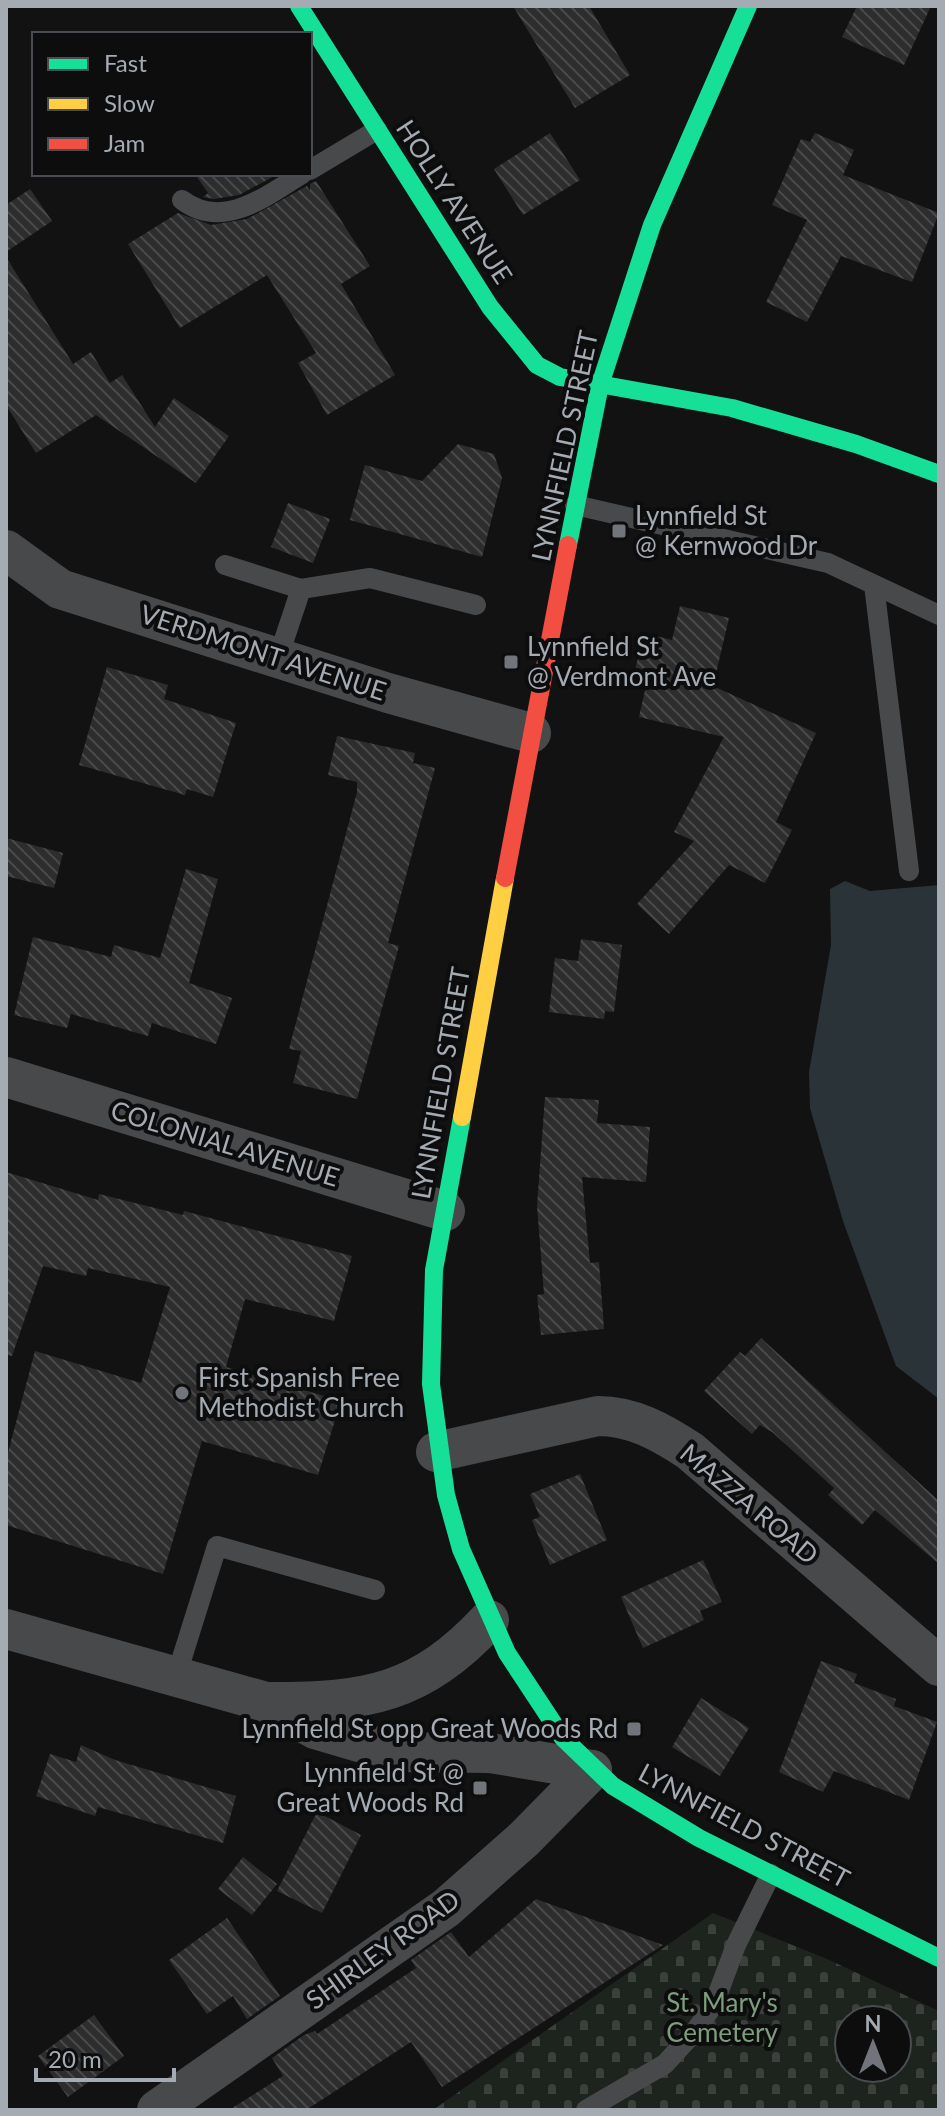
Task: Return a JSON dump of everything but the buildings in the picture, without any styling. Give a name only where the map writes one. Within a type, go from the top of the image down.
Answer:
[{"type":"main road","name":"HOLLY AVENUE","points":[[299,6],[490,307],[537,365],[560,377],[732,408],[831,436],[939,474]]},
{"type":"main road","name":"LYNNFIELD STREET","points":[[748,6],[652,225],[600,385],[531,733],[445,1211],[429,1316],[430,1407],[448,1508],[489,1620],[517,1673],[551,1722],[592,1770],[649,1809],[939,1958]]},
{"type":"street","name":"VERDMONT AVENUE","points":[[6,550],[60,589],[531,733]]},
{"type":"street","name":"COLONIAL AVENUE","points":[[6,1077],[445,1211]]},
{"type":"street","name":"MAZZA ROAD","points":[[436,1452],[598,1416],[624,1418],[649,1427],[690,1451],[939,1666]]},
{"type":"street","points":[[266,1702],[324,1702],[415,1682],[462,1649],[489,1620]]},
{"type":"street","points":[[6,1629],[266,1702],[315,1729],[393,1752],[490,1753],[592,1770]]},
{"type":"street","name":"SHIRLEY ROAD","points":[[157,2110],[446,1908],[524,1839],[592,1770]]},
{"type":"lane","points":[[312,169],[377,130]]},
{"type":"lane","points":[[182,200],[195,210],[226,213],[248,206],[299,176]]},
{"type":"lane","points":[[575,505],[828,563],[939,615]]},
{"type":"lane","points":[[225,565],[301,589],[370,578],[476,605]]},
{"type":"lane","points":[[874,585],[909,871]]},
{"type":"lane","points":[[278,658],[301,589]]},
{"type":"lane","points":[[176,1677],[217,1546],[375,1590]]},
{"type":"lane","points":[[586,2110],[665,2064],[696,2030],[714,2004],[736,1945],[771,1874]]},
{"type":"green space","name":"St. Mary's Cemetery","points":[[713,1913],[827,1959],[939,2011],[939,2110],[433,2110]]},
{"type":"shaded area","points":[[845,881],[870,891],[939,885],[939,1399],[896,1366],[843,1221],[810,1108],[809,1072],[831,945],[830,889]]},
{"type":"traffic: fast","points":[[299,6],[490,307],[537,365],[560,377],[732,408],[856,444],[939,474]]},
{"type":"traffic: fast","points":[[568,545],[600,385],[652,225],[748,6]]},
{"type":"traffic: fast","points":[[462,1117],[434,1270],[431,1384],[446,1495],[461,1549],[507,1653],[563,1738],[613,1786],[699,1838],[939,1958]]},
{"type":"traffic: slow","points":[[462,1117],[505,878]]},
{"type":"traffic: jam","points":[[505,878],[568,545]]},
{"type":"place","name":"Lynnfield St @ Kernwood Dr","points":[[619,531]]},
{"type":"place","name":"Lynnfield St @ Verdmont Ave","points":[[511,662]]},
{"type":"place","name":"First Spanish Free Methodist Church","points":[[182,1393]]},
{"type":"place","name":"Lynnfield St opp Great Woods Rd","points":[[634,1729]]},
{"type":"place","name":"Lynnfield St @ Great Woods Rd","points":[[480,1788]]}]
